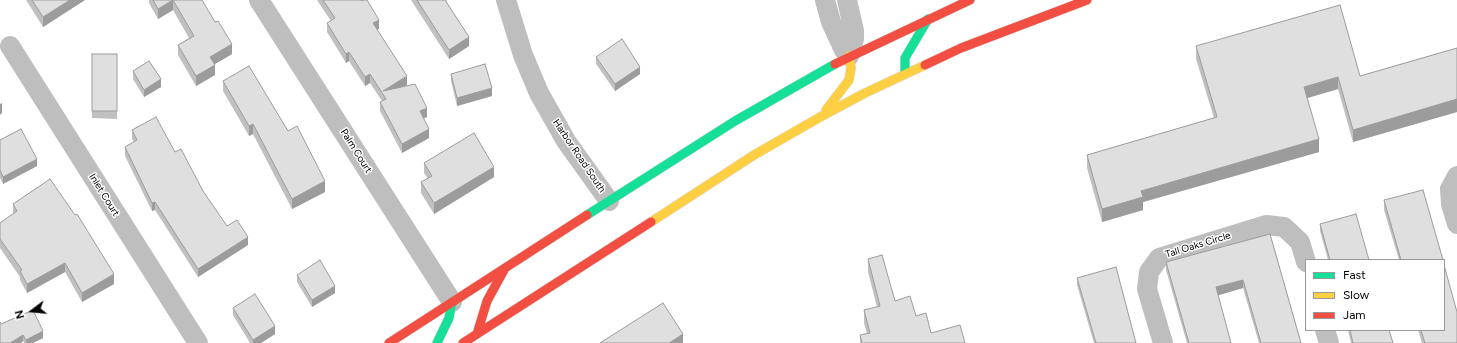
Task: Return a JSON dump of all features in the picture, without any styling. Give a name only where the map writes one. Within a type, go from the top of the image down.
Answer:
[{"type":"main road","points":[[389,343],[735,121],[849,56],[928,18],[970,0]]},
{"type":"main road","points":[[463,343],[754,155],[822,116],[905,74],[961,48],[1087,0]]},
{"type":"main road","points":[[905,74],[905,58],[928,18]]},
{"type":"main road","points":[[822,116],[849,80],[851,68],[849,56]]},
{"type":"main road","points":[[477,334],[487,301],[506,268]]},
{"type":"main road","points":[[436,343],[449,318],[452,302]]},
{"type":"street","name":"Palm Court","points":[[259,0],[452,302]]},
{"type":"street","name":"Harbor Road South","points":[[506,0],[522,55],[539,93],[566,142],[609,201]]},
{"type":"street","points":[[825,0],[831,22],[844,50],[849,56]]},
{"type":"street","points":[[847,0],[854,31],[854,39],[849,56]]},
{"type":"street","name":"Inlet Court","points":[[10,46],[198,343]]},
{"type":"street","points":[[1457,176],[1450,189],[1451,204],[1457,224]]},
{"type":"street","name":"Tall Oaks Circle","points":[[1163,343],[1147,289],[1149,272],[1159,258],[1266,225],[1284,227],[1300,242],[1305,259]]},
{"type":"street","points":[[1325,331],[1329,343]]},
{"type":"building","points":[[32,0],[70,0],[43,17]]},
{"type":"building","points":[[153,0],[173,0],[158,9]]},
{"type":"building","points":[[173,0],[202,0],[215,22],[218,21],[232,44],[210,57],[215,65],[196,76],[178,45],[194,36]]},
{"type":"building","points":[[323,0],[367,0],[379,20],[373,23],[407,76],[383,91],[415,84],[427,108],[420,111],[429,129],[402,144],[380,102],[386,99],[370,74],[365,77],[349,52],[346,54],[327,23],[335,18]]},
{"type":"building","points":[[417,0],[445,0],[469,37],[449,50]]},
{"type":"building","points":[[1340,5],[1360,76],[1457,48],[1457,99],[1353,130],[1338,77],[1304,87],[1319,139],[1141,191],[1143,197],[1102,209],[1087,155],[1217,117],[1196,46]]},
{"type":"building","points":[[622,39],[640,67],[615,84],[596,57]]},
{"type":"building","points":[[92,54],[117,54],[117,111],[92,111]]},
{"type":"building","points":[[149,61],[161,79],[144,90],[133,71]]},
{"type":"building","points":[[485,64],[492,88],[457,98],[451,74]]},
{"type":"building","points":[[249,66],[288,131],[297,126],[325,181],[292,199],[253,124],[249,126],[223,81]]},
{"type":"building","points":[[156,117],[175,152],[181,149],[203,191],[227,226],[237,220],[248,237],[198,269],[155,202],[152,203],[125,147],[137,140],[132,130]]},
{"type":"building","points":[[21,129],[37,159],[3,177],[0,170],[0,140]]},
{"type":"building","points":[[474,133],[494,167],[434,203],[421,182],[432,176],[424,163]]},
{"type":"building","points":[[50,179],[75,215],[77,214],[114,274],[82,293],[65,263],[27,284],[20,271],[22,270],[0,239],[0,223],[17,211],[13,204]]},
{"type":"building","points":[[1423,190],[1443,259],[1401,259],[1384,200]]},
{"type":"building","points":[[1356,214],[1369,259],[1330,259],[1320,224]]},
{"type":"building","points":[[1270,234],[1301,343],[1261,343],[1243,280],[1216,287],[1231,343],[1189,343],[1166,262]]},
{"type":"building","points":[[882,255],[895,301],[910,296],[916,316],[926,313],[931,333],[960,325],[965,343],[862,343],[860,335],[870,333],[864,310],[880,306],[868,259]]},
{"type":"building","points":[[320,260],[335,286],[312,300],[297,275]]},
{"type":"building","points":[[1116,267],[1136,343],[1096,343],[1077,278]]},
{"type":"building","points":[[1445,269],[1457,312],[1457,343],[1425,343],[1421,331],[1445,331]]},
{"type":"building","points":[[255,294],[275,326],[253,340],[233,308]]},
{"type":"building","points":[[663,303],[683,334],[669,343],[600,343]]},
{"type":"building","points":[[33,310],[43,331],[26,340],[23,335],[10,343],[0,343],[0,322],[1,324]]},
{"type":"building","points":[[1350,331],[1389,331],[1393,343],[1353,343]]},
{"type":"traffic: fast","points":[[905,74],[905,58],[928,19]]},
{"type":"traffic: fast","points":[[587,215],[735,121],[835,64]]},
{"type":"traffic: fast","points":[[437,343],[449,318],[452,302]]},
{"type":"traffic: slow","points":[[826,110],[849,80],[851,68],[849,56]]},
{"type":"traffic: slow","points":[[651,222],[754,155],[822,116],[865,93],[925,65]]},
{"type":"traffic: jam","points":[[835,64],[970,0]]},
{"type":"traffic: jam","points":[[925,65],[961,48],[1087,0]]},
{"type":"traffic: jam","points":[[389,343],[587,215]]},
{"type":"traffic: jam","points":[[463,343],[651,222]]},
{"type":"traffic: jam","points":[[477,334],[487,301],[504,270]]}]
